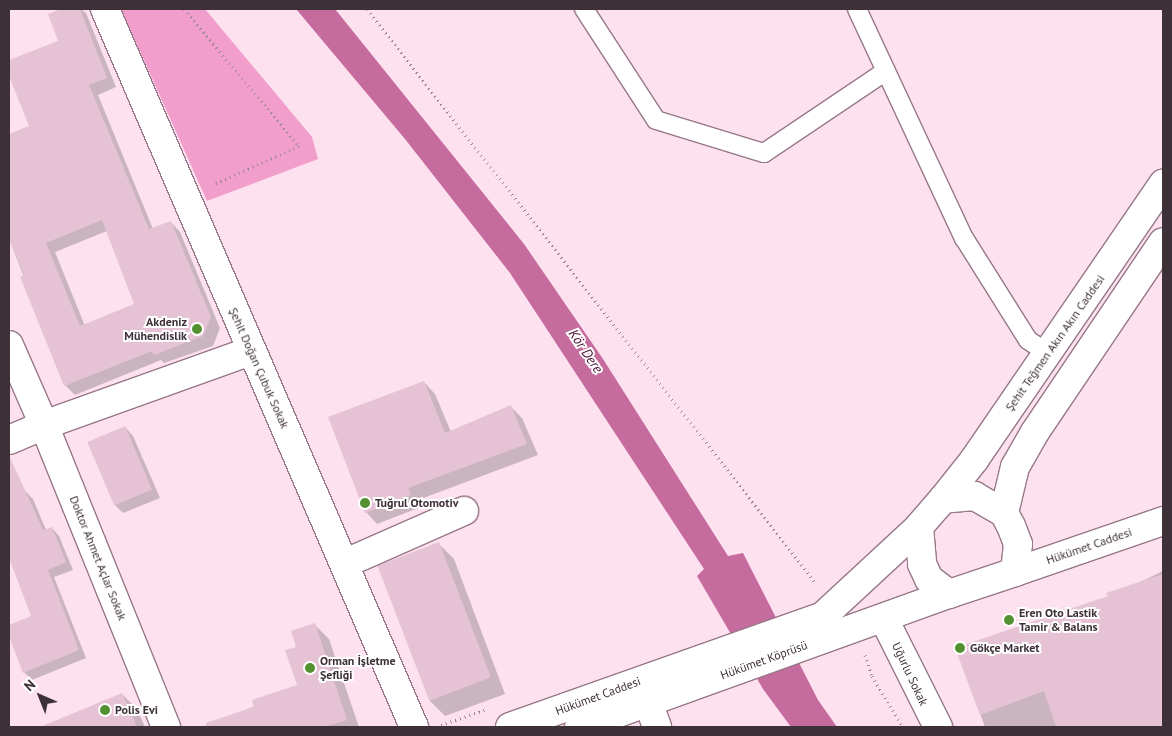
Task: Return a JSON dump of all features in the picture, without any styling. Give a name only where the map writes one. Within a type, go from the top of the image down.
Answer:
[{"type":"street","name":"Şehit Doğan Çubuk Sokak","points":[[105,9],[184,197],[346,563],[414,727]]},
{"type":"street","name":"Şehit Teğmen Akın Akın Caddesi","points":[[943,499],[974,460],[1163,184]]},
{"type":"street","points":[[826,614],[884,619],[949,594],[1015,572],[1018,544],[1008,519],[1015,467],[1035,432],[1162,246]]},
{"type":"street","name":"Doktor Ahmet Açlar Sokak","points":[[9,345],[44,425],[166,727]]},
{"type":"street","points":[[9,440],[44,425],[251,351]]},
{"type":"street","points":[[826,614],[920,527],[943,499],[975,496],[1049,547],[1075,551]]},
{"type":"street","points":[[346,563],[464,511]]},
{"type":"street","name":"Hükümet Caddesi","points":[[1015,572],[1163,521]]},
{"type":"street","points":[[920,527],[922,564],[929,579],[949,594]]},
{"type":"street","name":"Hükümet Köprüsü","points":[[691,674],[826,614]]},
{"type":"street","name":"Uğurlu Sokak","points":[[884,619],[938,727]]},
{"type":"street","name":"Hükümet Caddesi","points":[[579,727],[648,702],[691,674]]},
{"type":"street","name":"Hükümet Caddesi","points":[[510,727],[691,674]]},
{"type":"street","points":[[648,702],[657,727]]},
{"type":"lane","points":[[584,9],[656,120],[764,153],[886,71]]},
{"type":"lane","points":[[857,9],[964,238],[1028,340],[1047,354]]},
{"type":"path","points":[[184,9],[299,146],[184,197]]},
{"type":"path","points":[[367,9],[826,614]]},
{"type":"path","points":[[863,650],[872,676],[903,727]]},
{"type":"shaded area","points":[[121,9],[205,9],[312,137],[318,159],[207,201]]},
{"type":"water","name":"Kör Dere","points":[[296,9],[335,9],[524,244],[603,359],[728,556],[743,553],[818,700],[837,727],[791,727],[763,689],[697,576],[704,569],[510,273],[405,139]]},
{"type":"building","points":[[61,9],[80,9],[107,78],[89,85],[149,229],[171,221],[211,317],[203,336],[154,355],[152,351],[64,386],[20,277],[24,275],[9,238],[9,134],[29,126],[9,76],[9,60],[58,41],[48,14]],"holes":[[[102,220],[134,304],[80,326],[46,243]]]},
{"type":"building","points":[[424,381],[445,433],[511,405],[527,444],[408,488],[411,495],[365,513],[328,417]]},
{"type":"building","points":[[125,426],[152,490],[114,506],[87,442]]},
{"type":"building","points":[[9,455],[43,530],[52,527],[66,562],[48,570],[79,650],[23,673],[9,636],[9,625],[31,616],[9,558]]},
{"type":"building","points":[[439,542],[491,677],[429,701],[377,566]]},
{"type":"building","points":[[1163,574],[1163,727],[1056,727],[1044,691],[980,715],[955,648],[1108,596],[1106,593]]},
{"type":"building","name":"Orman İşletme Şefliği","points":[[315,623],[347,720],[324,727],[206,727],[206,723],[254,707],[252,700],[297,685],[285,650],[296,647],[291,631]]},
{"type":"building","name":"Polis Evi","points":[[122,693],[137,727],[40,727]]},
{"type":"place","name":"Akdeniz Mühendislik","points":[[197,329]]},
{"type":"place","name":"Tuğrul Otomotiv","points":[[365,503]]},
{"type":"place","name":"Eren Oto Lastik Tamir & Balans","points":[[1009,620]]},
{"type":"place","name":"Gökçe Market","points":[[960,648]]},
{"type":"place","name":"Orman İşletme Şefliği","points":[[310,668]]},
{"type":"place","name":"Polis Evi","points":[[105,710]]}]
